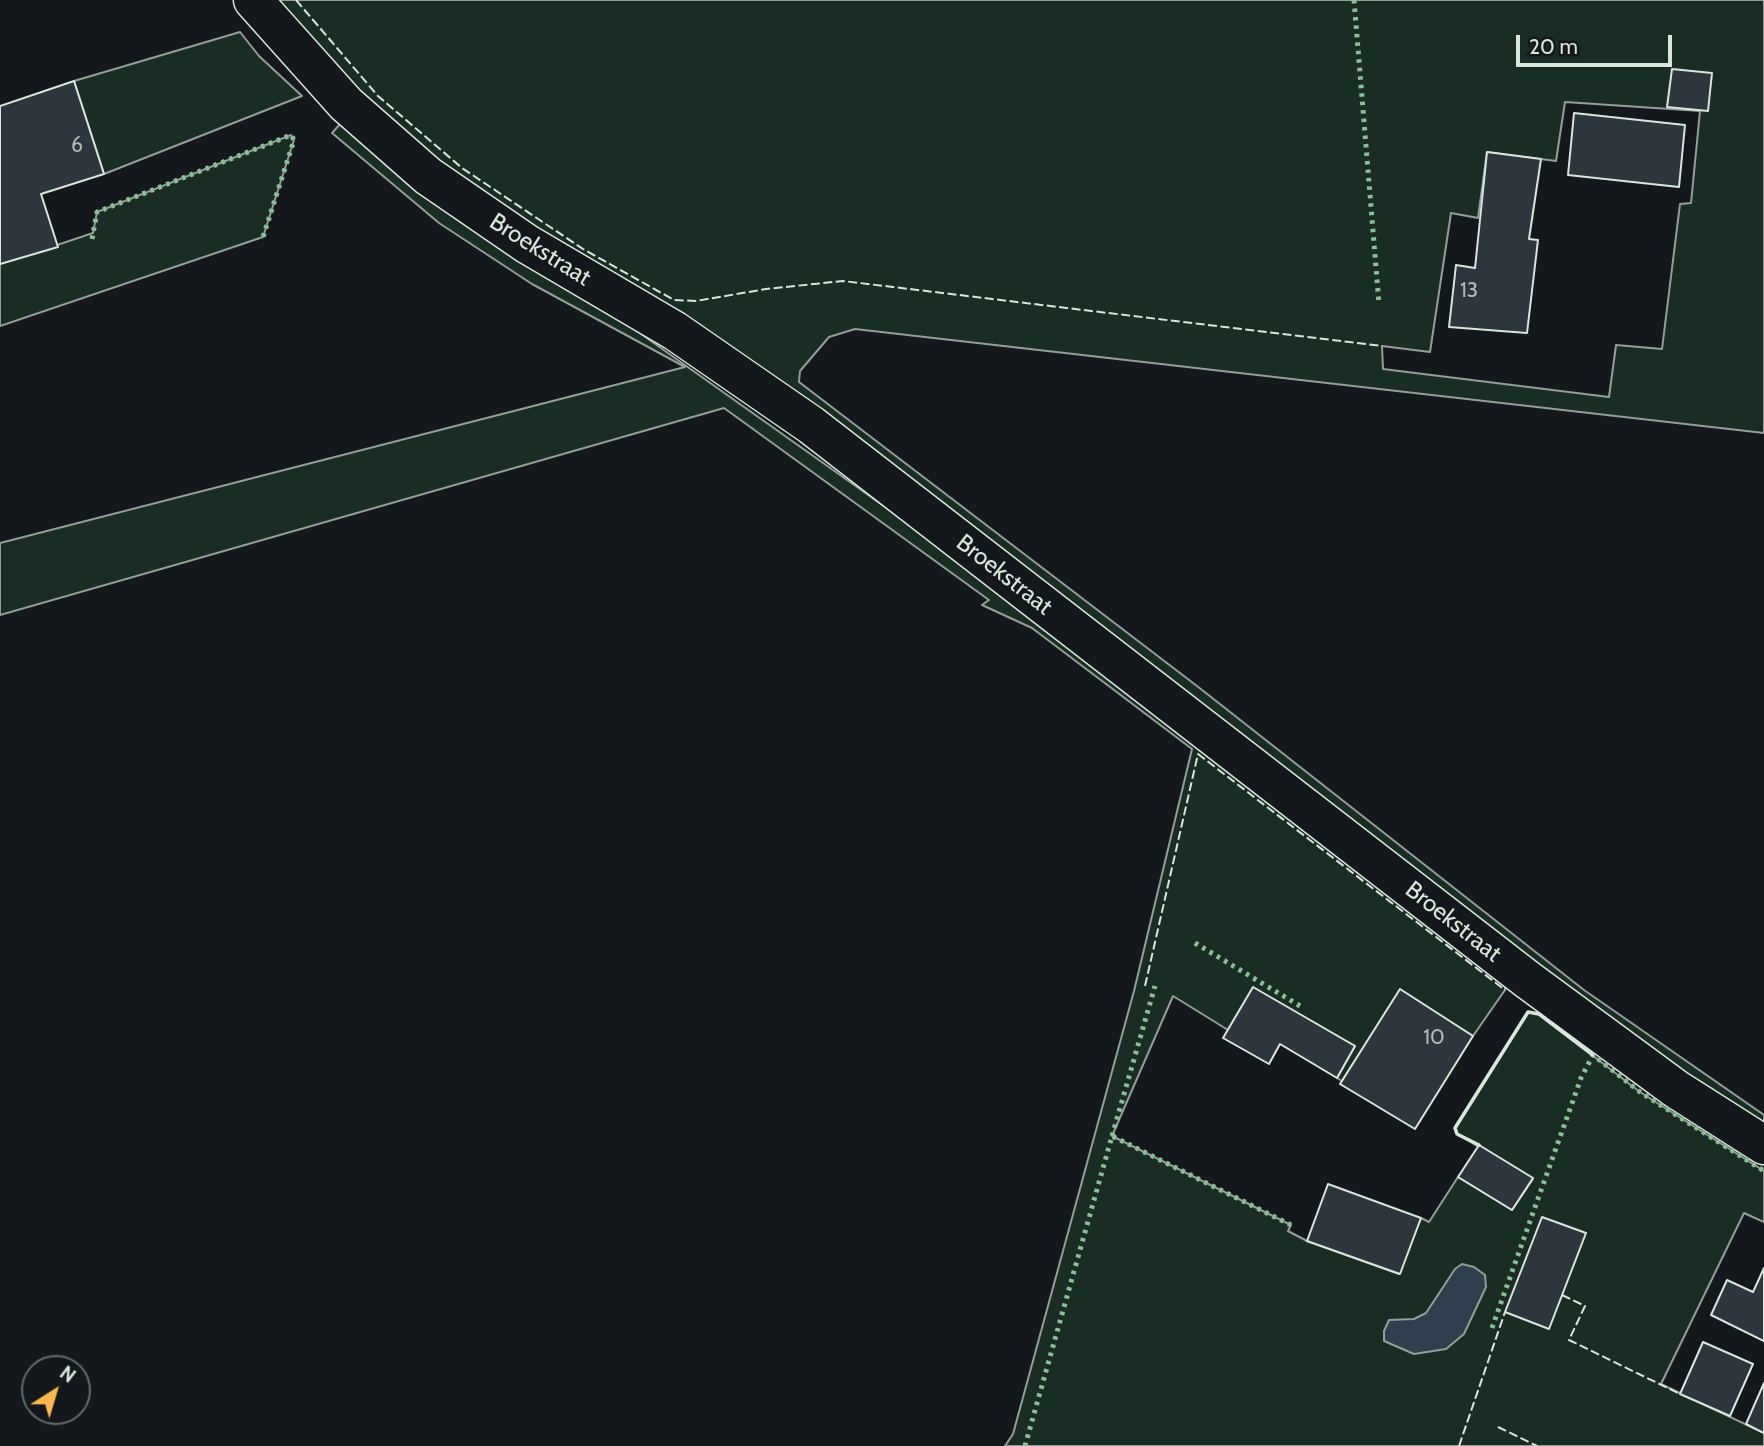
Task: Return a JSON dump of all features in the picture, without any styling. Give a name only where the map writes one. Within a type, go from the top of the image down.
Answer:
[{"type":"street","name":"Broekstraat","points":[[253,0],[346,104],[428,176],[527,244],[675,331],[810,425],[1528,980],[1676,1089],[1764,1145]]},
{"type":"green space","points":[[278,0],[1764,0],[1764,433],[855,329],[829,337],[800,371],[799,382],[1197,686],[1584,990],[1764,1115],[1764,1127],[1705,1089],[420,149],[353,89]],"holes":[[[1565,102],[1700,111],[1691,203],[1680,204],[1662,349],[1616,345],[1609,397],[1383,369],[1382,346],[1430,352],[1451,213],[1478,218],[1487,152],[1556,161]]]},
{"type":"green space","points":[[240,32],[259,56],[302,96],[104,174],[74,81]]},
{"type":"green space","points":[[342,122],[936,543],[1505,979],[1505,990],[1473,1036],[1400,990],[1342,1081],[1337,1078],[1355,1046],[1253,988],[1228,1030],[1173,996],[1112,1136],[1291,1225],[1288,1231],[1307,1241],[1399,1274],[1421,1218],[1429,1222],[1458,1177],[1512,1210],[1533,1179],[1457,1134],[1455,1128],[1528,1012],[1539,1014],[1640,1092],[1764,1171],[1764,1222],[1744,1213],[1661,1384],[1764,1433],[1764,1446],[1005,1446],[1013,1434],[1134,991],[1192,749],[1032,628],[982,605],[989,600],[724,408],[0,615],[0,543],[685,367],[532,284],[439,223],[332,133]]},
{"type":"green space","points":[[291,135],[294,140],[263,237],[0,326],[0,264],[93,233],[97,212]]},
{"type":"water","points":[[1462,1264],[1474,1267],[1485,1275],[1486,1287],[1464,1334],[1446,1349],[1414,1354],[1384,1341],[1384,1331],[1389,1320],[1414,1319],[1426,1313],[1455,1269]]},
{"type":"building","points":[[1672,69],[1712,73],[1708,111],[1667,107]]},
{"type":"building","points":[[74,81],[104,174],[41,194],[58,247],[0,264],[0,106]]},
{"type":"building","points":[[1574,113],[1685,125],[1679,187],[1568,175]]},
{"type":"building","points":[[1487,152],[1541,159],[1529,239],[1538,240],[1527,333],[1449,327],[1456,265],[1475,268]]},
{"type":"building","points":[[1253,987],[1355,1046],[1337,1078],[1280,1044],[1269,1064],[1223,1038]]},
{"type":"building","points":[[1400,989],[1473,1036],[1415,1129],[1340,1084]]},
{"type":"building","points":[[1479,1145],[1533,1178],[1512,1210],[1458,1177]]},
{"type":"building","points":[[1328,1184],[1421,1218],[1400,1274],[1307,1241]]},
{"type":"building","points":[[1542,1217],[1586,1233],[1549,1329],[1505,1312]]},
{"type":"building","points":[[1764,1268],[1764,1341],[1711,1315],[1727,1280],[1753,1292]]},
{"type":"building","points":[[1703,1342],[1753,1364],[1730,1416],[1680,1394]]},
{"type":"building","points":[[1764,1383],[1764,1433],[1746,1424]]},
{"type":"hedge","points":[[1354,0],[1379,304]]},
{"type":"hedge","points":[[92,239],[97,212],[291,135],[294,140],[263,237]]},
{"type":"hedge","points":[[1195,943],[1300,1006]]},
{"type":"hedge","points":[[1112,1136],[1155,986]]},
{"type":"hedge","points":[[1492,1328],[1581,1078],[1593,1055],[1640,1092],[1764,1171]]},
{"type":"hedge","points":[[1025,1446],[1112,1136],[1291,1225]]},
{"type":"fence","points":[[296,0],[378,96],[462,168],[583,249],[674,300],[696,301],[766,289],[843,281],[1382,346]]},
{"type":"fence","points":[[1145,986],[1198,754],[1505,990]]},
{"type":"fence","points":[[1562,1295],[1585,1306],[1569,1340],[1680,1394]]},
{"type":"fence","points":[[1459,1446],[1505,1312]]},
{"type":"fence","points":[[1498,1427],[1537,1446]]},
{"type":"wall","points":[[1479,1145],[1457,1134],[1455,1128],[1528,1012],[1539,1014],[1593,1055]]}]
